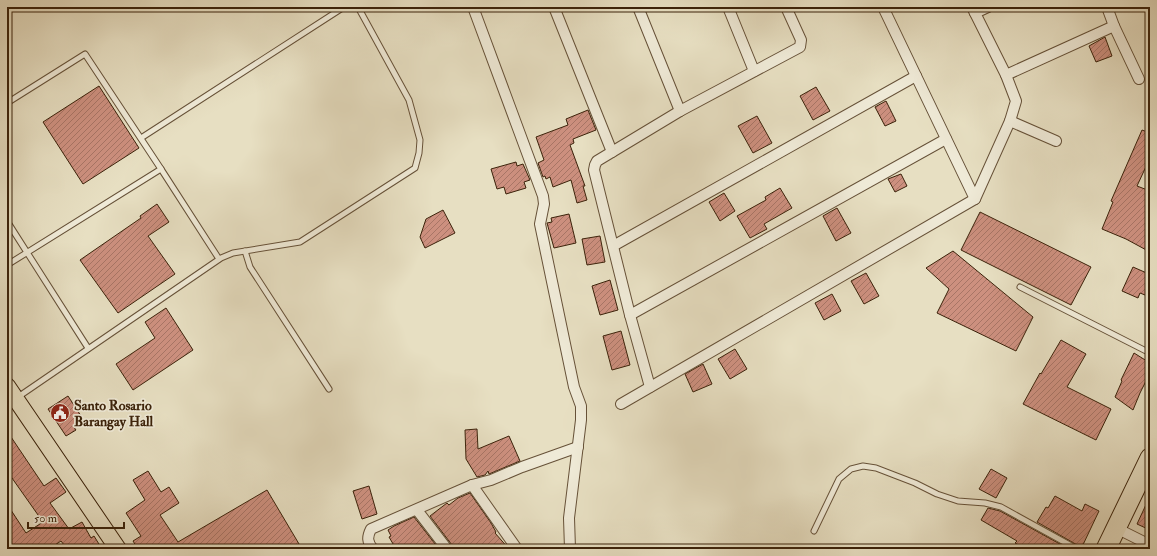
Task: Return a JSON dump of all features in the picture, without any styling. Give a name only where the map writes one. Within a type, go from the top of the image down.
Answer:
[{"type":"highway","points":[[1106,549],[1150,458]]},
{"type":"main road","points":[[11,392],[118,549]]},
{"type":"street","points":[[473,7],[543,196],[544,204],[540,224],[573,379],[581,406],[581,420],[569,518],[570,549]]},
{"type":"street","points":[[554,7],[612,152]]},
{"type":"street","points":[[638,7],[680,111]]},
{"type":"street","points":[[728,7],[754,71]]},
{"type":"street","points":[[650,387],[630,315],[594,170],[595,164],[597,161],[680,111],[800,47],[802,40],[786,7]]},
{"type":"street","points":[[883,7],[975,199]]},
{"type":"street","points":[[621,404],[975,199],[1010,120],[1016,101],[1006,75],[973,10],[988,7]]},
{"type":"street","points":[[1107,7],[1114,26],[1139,79]]},
{"type":"street","points":[[1006,75],[1114,26]]},
{"type":"street","points":[[613,246],[916,76]]},
{"type":"street","points":[[1010,120],[1056,141]]},
{"type":"street","points":[[630,315],[946,139]]},
{"type":"street","points":[[373,549],[368,543],[368,536],[371,529],[472,485],[491,480],[578,447]]},
{"type":"street","points":[[472,485],[518,549]]},
{"type":"street","points":[[417,510],[447,549]]},
{"type":"street","points":[[1116,528],[1150,545]]},
{"type":"lane","points":[[141,138],[344,7]]},
{"type":"lane","points":[[11,392],[88,348],[219,259],[232,253],[300,242],[415,168],[419,153],[420,140],[409,100],[358,7]]},
{"type":"lane","points":[[7,103],[85,54],[162,168],[219,259]]},
{"type":"lane","points":[[7,264],[162,168]]},
{"type":"lane","points":[[7,221],[88,348]]},
{"type":"lane","points":[[245,251],[250,267],[329,389]]},
{"type":"lane","points":[[1020,287],[1150,353]]},
{"type":"lane","points":[[814,531],[839,479],[851,469],[864,466],[876,468],[937,494],[958,501],[985,502],[1001,506],[1077,549]]},
{"type":"building","points":[[1105,37],[1112,56],[1096,62],[1089,46]]},
{"type":"building","points":[[99,86],[139,148],[83,184],[43,122]]},
{"type":"building","points":[[816,87],[830,111],[813,120],[800,96]]},
{"type":"building","points":[[886,101],[896,121],[885,126],[875,107]]},
{"type":"building","points":[[588,110],[596,130],[573,139],[574,143],[570,145],[585,186],[583,186],[587,200],[577,203],[571,180],[553,187],[550,177],[546,179],[545,176],[543,177],[538,163],[544,160],[536,137],[568,125],[566,119]]},
{"type":"building","points":[[757,116],[772,143],[753,153],[738,126]]},
{"type":"building","points":[[1142,130],[1150,133],[1150,158],[1137,186],[1150,191],[1150,252],[1126,239],[1102,229],[1113,202],[1111,201]]},
{"type":"building","points":[[516,162],[517,166],[523,164],[530,180],[524,182],[526,188],[506,194],[504,187],[497,189],[491,169]]},
{"type":"building","points":[[901,174],[907,186],[895,192],[888,179]]},
{"type":"building","points":[[780,188],[792,208],[764,224],[767,229],[750,238],[737,216],[766,200],[765,197]]},
{"type":"building","points":[[724,193],[735,211],[720,221],[709,202]]},
{"type":"building","points":[[157,204],[169,222],[148,236],[175,274],[118,313],[80,260],[141,218],[140,216]]},
{"type":"building","points":[[837,208],[851,233],[836,241],[823,216]]},
{"type":"building","points":[[443,210],[455,233],[425,248],[420,237],[426,219]]},
{"type":"building","points":[[980,212],[1091,267],[1071,305],[961,250]]},
{"type":"building","points":[[569,214],[576,243],[554,248],[547,223],[552,222],[551,218]]},
{"type":"building","points":[[600,236],[605,262],[587,265],[582,239]]},
{"type":"building","points":[[953,251],[1033,317],[1016,351],[937,313],[949,289],[926,268]]},
{"type":"building","points":[[1133,267],[1149,274],[1147,278],[1150,280],[1150,297],[1140,293],[1138,298],[1122,291]]},
{"type":"building","points":[[866,273],[879,296],[864,304],[851,281]]},
{"type":"building","points":[[610,280],[618,310],[600,315],[592,286]]},
{"type":"building","points":[[832,294],[841,311],[824,320],[815,303]]},
{"type":"building","points":[[166,308],[193,350],[133,390],[116,364],[155,338],[145,322]]},
{"type":"building","points":[[621,331],[630,365],[612,370],[603,336]]},
{"type":"building","points":[[1061,340],[1086,354],[1067,387],[1111,409],[1096,440],[1023,404],[1040,373],[1041,374]]},
{"type":"building","points":[[735,349],[747,369],[730,379],[718,359]]},
{"type":"building","points":[[1134,353],[1150,363],[1150,373],[1133,410],[1115,397],[1122,381],[1121,380]]},
{"type":"building","points":[[703,364],[712,384],[693,392],[685,374]]},
{"type":"building","points":[[68,396],[83,419],[73,426],[76,430],[66,436],[48,409]]},
{"type":"building","points":[[477,429],[478,449],[509,436],[520,461],[489,474],[488,471],[485,475],[477,477],[466,459],[465,430]]},
{"type":"building","points":[[7,431],[44,486],[56,478],[66,492],[50,503],[69,529],[82,522],[91,538],[94,536],[102,549],[67,549],[61,541],[49,549],[7,549],[7,504],[26,533],[43,522],[7,471]]},
{"type":"building","points":[[991,469],[1007,478],[996,498],[979,489]]},
{"type":"building","points":[[148,471],[161,492],[169,487],[179,503],[160,515],[178,542],[267,490],[302,549],[138,549],[133,541],[141,536],[126,513],[145,500],[133,480]]},
{"type":"building","points":[[369,486],[377,514],[362,519],[353,491]]},
{"type":"building","points":[[470,493],[491,523],[496,532],[495,533],[509,549],[453,549],[452,545],[430,516],[447,503],[449,505],[458,498]]},
{"type":"building","points":[[1055,496],[1082,511],[1085,504],[1099,511],[1081,549],[1079,546],[1037,522]]},
{"type":"building","points":[[1150,496],[1150,530],[1137,524]]},
{"type":"building","points":[[988,508],[1000,511],[1069,549],[1026,549],[1015,543],[1017,541],[981,520]]},
{"type":"building","points":[[414,517],[439,549],[396,549],[389,537],[391,536],[388,530]]},
{"type":"place","name":"Santo Rosario Barangay Hall","points":[[60,413]]}]
